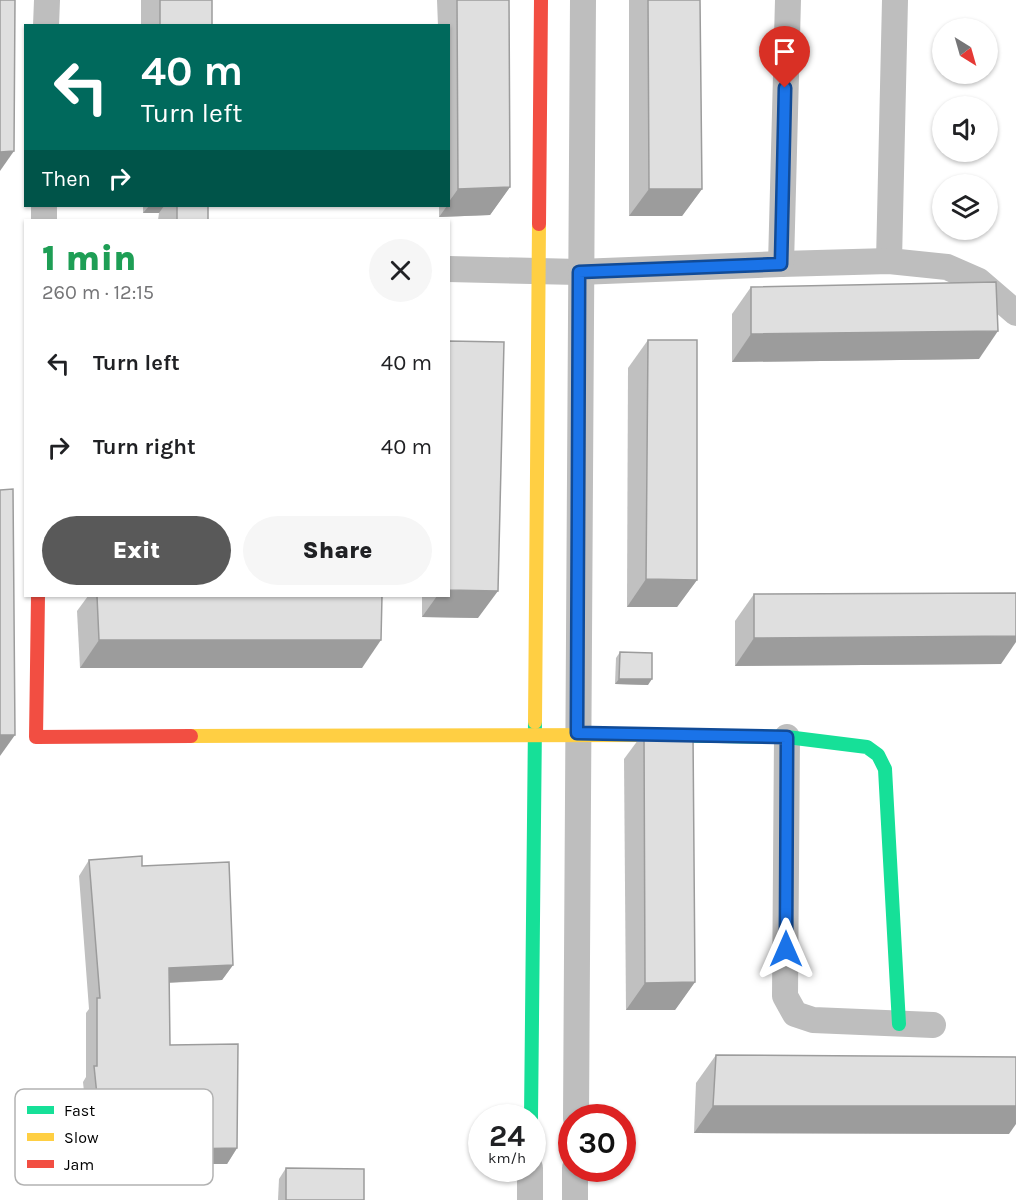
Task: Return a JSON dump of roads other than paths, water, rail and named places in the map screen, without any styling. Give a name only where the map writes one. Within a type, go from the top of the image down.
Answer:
[{"type":"street","points":[[46,24],[47,0]]},
{"type":"street","points":[[531,1104],[541,0]]},
{"type":"street","points":[[576,1104],[579,272],[583,0]]},
{"type":"street","points":[[781,264],[788,0]]},
{"type":"street","points":[[889,261],[895,0]]},
{"type":"street","points":[[450,269],[579,272],[889,261],[947,267],[979,281],[1016,313]]},
{"type":"street","points":[[38,597],[36,737],[577,733],[787,737],[867,747],[878,756],[885,769],[898,1024]]},
{"type":"street","points":[[787,737],[785,996],[795,1014],[813,1020],[933,1025]]},
{"type":"street","points":[[530,1182],[530,1200]]},
{"type":"street","points":[[575,1182],[575,1200]]}]
